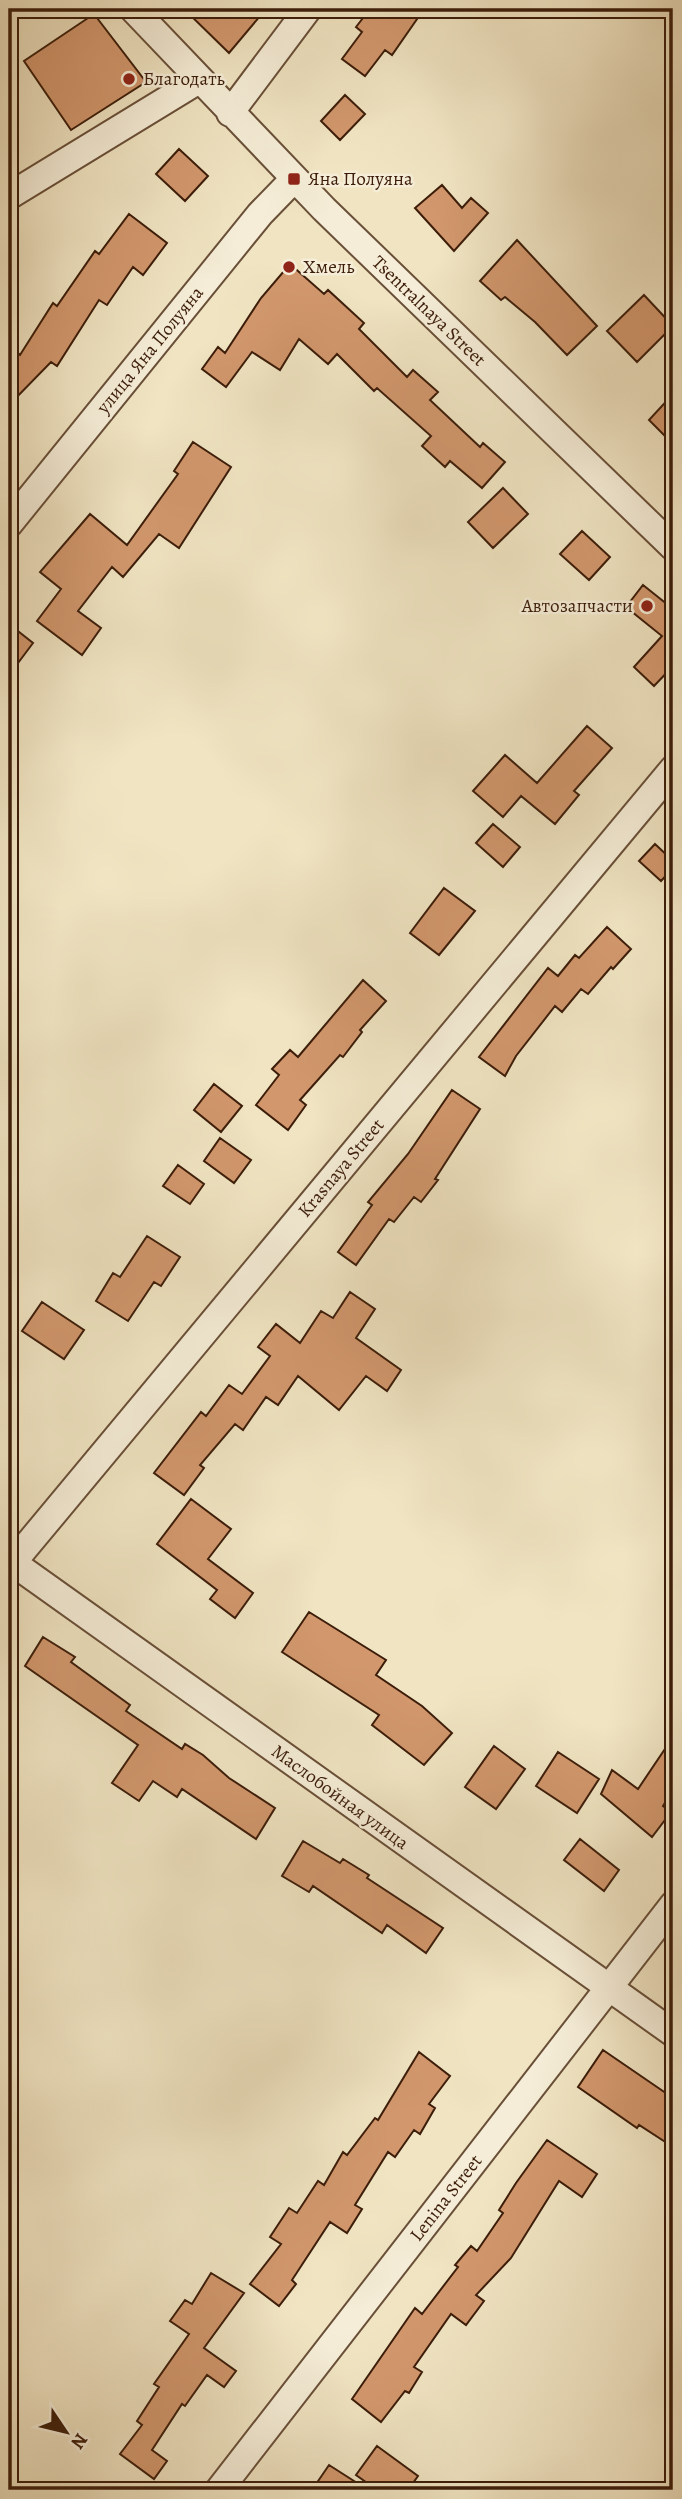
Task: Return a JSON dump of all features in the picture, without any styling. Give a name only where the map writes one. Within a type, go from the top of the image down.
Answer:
[{"type":"street","name":"Tsentralnaya Street","points":[[133,9],[293,178],[673,547]]},
{"type":"street","points":[[230,113],[309,9]]},
{"type":"street","points":[[9,196],[199,80]]},
{"type":"street","name":"улица Яна Полуяна","points":[[9,524],[260,214],[293,178]]},
{"type":"street","name":"Krasnaya Street","points":[[10,1563],[673,769]]},
{"type":"street","name":"Маслобойная улица","points":[[10,1563],[673,2033]]},
{"type":"street","name":"Lenina Street","points":[[219,2490],[673,1905]]},
{"type":"building","points":[[184,9],[266,9],[229,53]]},
{"type":"building","points":[[370,9],[424,9],[392,55],[385,50],[365,76],[342,59],[362,32],[356,27]]},
{"type":"building","points":[[94,14],[146,82],[71,130],[24,61]]},
{"type":"building","points":[[345,95],[365,114],[340,140],[321,121]]},
{"type":"building","points":[[179,149],[208,176],[185,201],[156,174]]},
{"type":"building","points":[[442,185],[462,208],[471,198],[488,213],[454,251],[415,208]]},
{"type":"building","points":[[129,214],[167,243],[143,275],[133,267],[107,305],[99,300],[57,366],[51,362],[9,405],[9,344],[20,355],[53,303],[57,306],[95,251],[99,254]]},
{"type":"building","points":[[517,240],[597,326],[567,355],[535,322],[505,297],[501,300],[480,281]]},
{"type":"building","points":[[290,264],[324,294],[328,290],[364,323],[359,329],[407,377],[413,370],[438,392],[430,400],[480,447],[483,443],[505,462],[482,488],[450,461],[445,467],[422,446],[431,436],[377,388],[374,391],[337,354],[328,364],[299,339],[280,370],[252,352],[226,387],[202,369],[218,347],[225,353],[261,298]]},
{"type":"building","points":[[644,295],[673,326],[637,362],[607,331]]},
{"type":"building","points":[[673,394],[673,444],[649,420]]},
{"type":"building","points":[[193,442],[231,467],[179,548],[159,534],[123,577],[112,567],[78,611],[101,628],[82,655],[37,621],[61,589],[40,572],[90,514],[127,545],[178,474],[174,471]]},
{"type":"building","points":[[503,488],[528,514],[493,548],[468,522]]},
{"type":"building","points":[[582,531],[610,557],[589,580],[560,554]]},
{"type":"building","points":[[643,585],[673,609],[673,666],[654,686],[634,667],[662,636],[626,607]]},
{"type":"building","points":[[9,624],[33,643],[9,675]]},
{"type":"building","points":[[587,726],[612,748],[574,791],[579,795],[555,824],[521,796],[503,817],[473,791],[505,755],[537,783]]},
{"type":"building","points":[[493,824],[520,847],[503,867],[476,843]]},
{"type":"building","points":[[655,844],[673,861],[673,868],[661,881],[639,861]]},
{"type":"building","points":[[444,888],[475,911],[439,955],[410,933]]},
{"type":"building","points":[[607,927],[631,949],[613,969],[611,967],[588,994],[581,989],[562,1012],[555,1006],[516,1056],[505,1076],[479,1057],[548,968],[558,976],[575,955],[579,958]]},
{"type":"building","points":[[363,980],[386,1001],[360,1030],[362,1032],[343,1057],[340,1055],[300,1100],[306,1105],[288,1130],[256,1105],[279,1075],[272,1069],[290,1050],[298,1057]]},
{"type":"building","points":[[214,1084],[242,1106],[221,1132],[194,1110]]},
{"type":"building","points":[[452,1090],[480,1109],[435,1179],[438,1180],[421,1202],[414,1197],[394,1222],[389,1219],[356,1265],[338,1252],[372,1205],[368,1202],[408,1154]]},
{"type":"building","points":[[220,1138],[251,1160],[234,1183],[204,1161]]},
{"type":"building","points":[[178,1165],[204,1184],[190,1204],[163,1186]]},
{"type":"building","points":[[147,1236],[180,1257],[161,1286],[154,1282],[128,1321],[96,1301],[113,1273],[120,1277]]},
{"type":"building","points":[[350,1292],[375,1309],[356,1338],[401,1370],[387,1391],[366,1376],[339,1410],[298,1376],[278,1405],[266,1397],[243,1430],[235,1424],[200,1465],[204,1468],[184,1495],[154,1473],[201,1412],[206,1416],[229,1385],[242,1394],[270,1356],[258,1347],[276,1324],[300,1343],[321,1311],[333,1318]]},
{"type":"building","points":[[42,1302],[84,1330],[64,1359],[22,1331]]},
{"type":"building","points":[[191,1499],[231,1529],[208,1559],[253,1593],[235,1618],[210,1599],[217,1590],[157,1544]]},
{"type":"building","points":[[309,1612],[386,1660],[376,1675],[422,1706],[452,1733],[424,1765],[372,1725],[379,1715],[282,1652]]},
{"type":"building","points":[[43,1637],[75,1657],[71,1662],[130,1705],[126,1711],[182,1749],[185,1744],[203,1755],[229,1778],[275,1808],[256,1839],[182,1789],[177,1797],[153,1781],[139,1801],[112,1783],[138,1745],[25,1666]]},
{"type":"building","points":[[673,1737],[673,1790],[663,1806],[671,1812],[652,1837],[601,1794],[612,1770],[638,1789]]},
{"type":"building","points":[[494,1746],[525,1769],[496,1809],[465,1787]]},
{"type":"building","points":[[558,1752],[599,1779],[577,1813],[536,1786]]},
{"type":"building","points":[[580,1839],[619,1870],[604,1891],[564,1860]]},
{"type":"building","points":[[303,1841],[340,1863],[343,1859],[369,1875],[367,1878],[443,1928],[426,1953],[387,1925],[382,1933],[313,1886],[309,1892],[282,1876]]},
{"type":"building","points":[[603,2050],[673,2098],[673,2147],[639,2125],[637,2128],[578,2087]]},
{"type":"building","points":[[419,2052],[450,2076],[429,2104],[435,2108],[420,2134],[414,2130],[395,2157],[388,2152],[355,2205],[362,2209],[347,2233],[330,2222],[292,2280],[296,2284],[279,2306],[250,2284],[281,2244],[270,2237],[289,2208],[297,2213],[318,2181],[324,2185],[343,2152],[347,2155],[375,2118],[378,2120]]},
{"type":"building","points":[[547,2140],[597,2174],[582,2197],[559,2181],[511,2258],[476,2295],[484,2301],[466,2325],[451,2314],[414,2367],[422,2372],[409,2393],[405,2391],[381,2422],[352,2399],[415,2308],[422,2314],[471,2246],[477,2251],[503,2213],[499,2210],[516,2183]]},
{"type":"building","points":[[211,2273],[244,2293],[204,2348],[236,2371],[224,2387],[207,2375],[185,2406],[182,2404],[152,2450],[167,2461],[154,2479],[120,2454],[142,2425],[137,2421],[159,2387],[154,2384],[189,2334],[170,2321],[185,2300],[192,2304]]},
{"type":"building","points":[[377,2446],[418,2476],[408,2490],[377,2490],[356,2475]]},
{"type":"building","points":[[329,2465],[368,2490],[312,2490]]},
{"type":"place","name":"Благодать","points":[[129,79]]},
{"type":"place","name":"Яна Полуяна","points":[[294,179]]},
{"type":"place","name":"Хмель","points":[[289,267]]},
{"type":"place","name":"Автозапчасти","points":[[647,606]]}]
